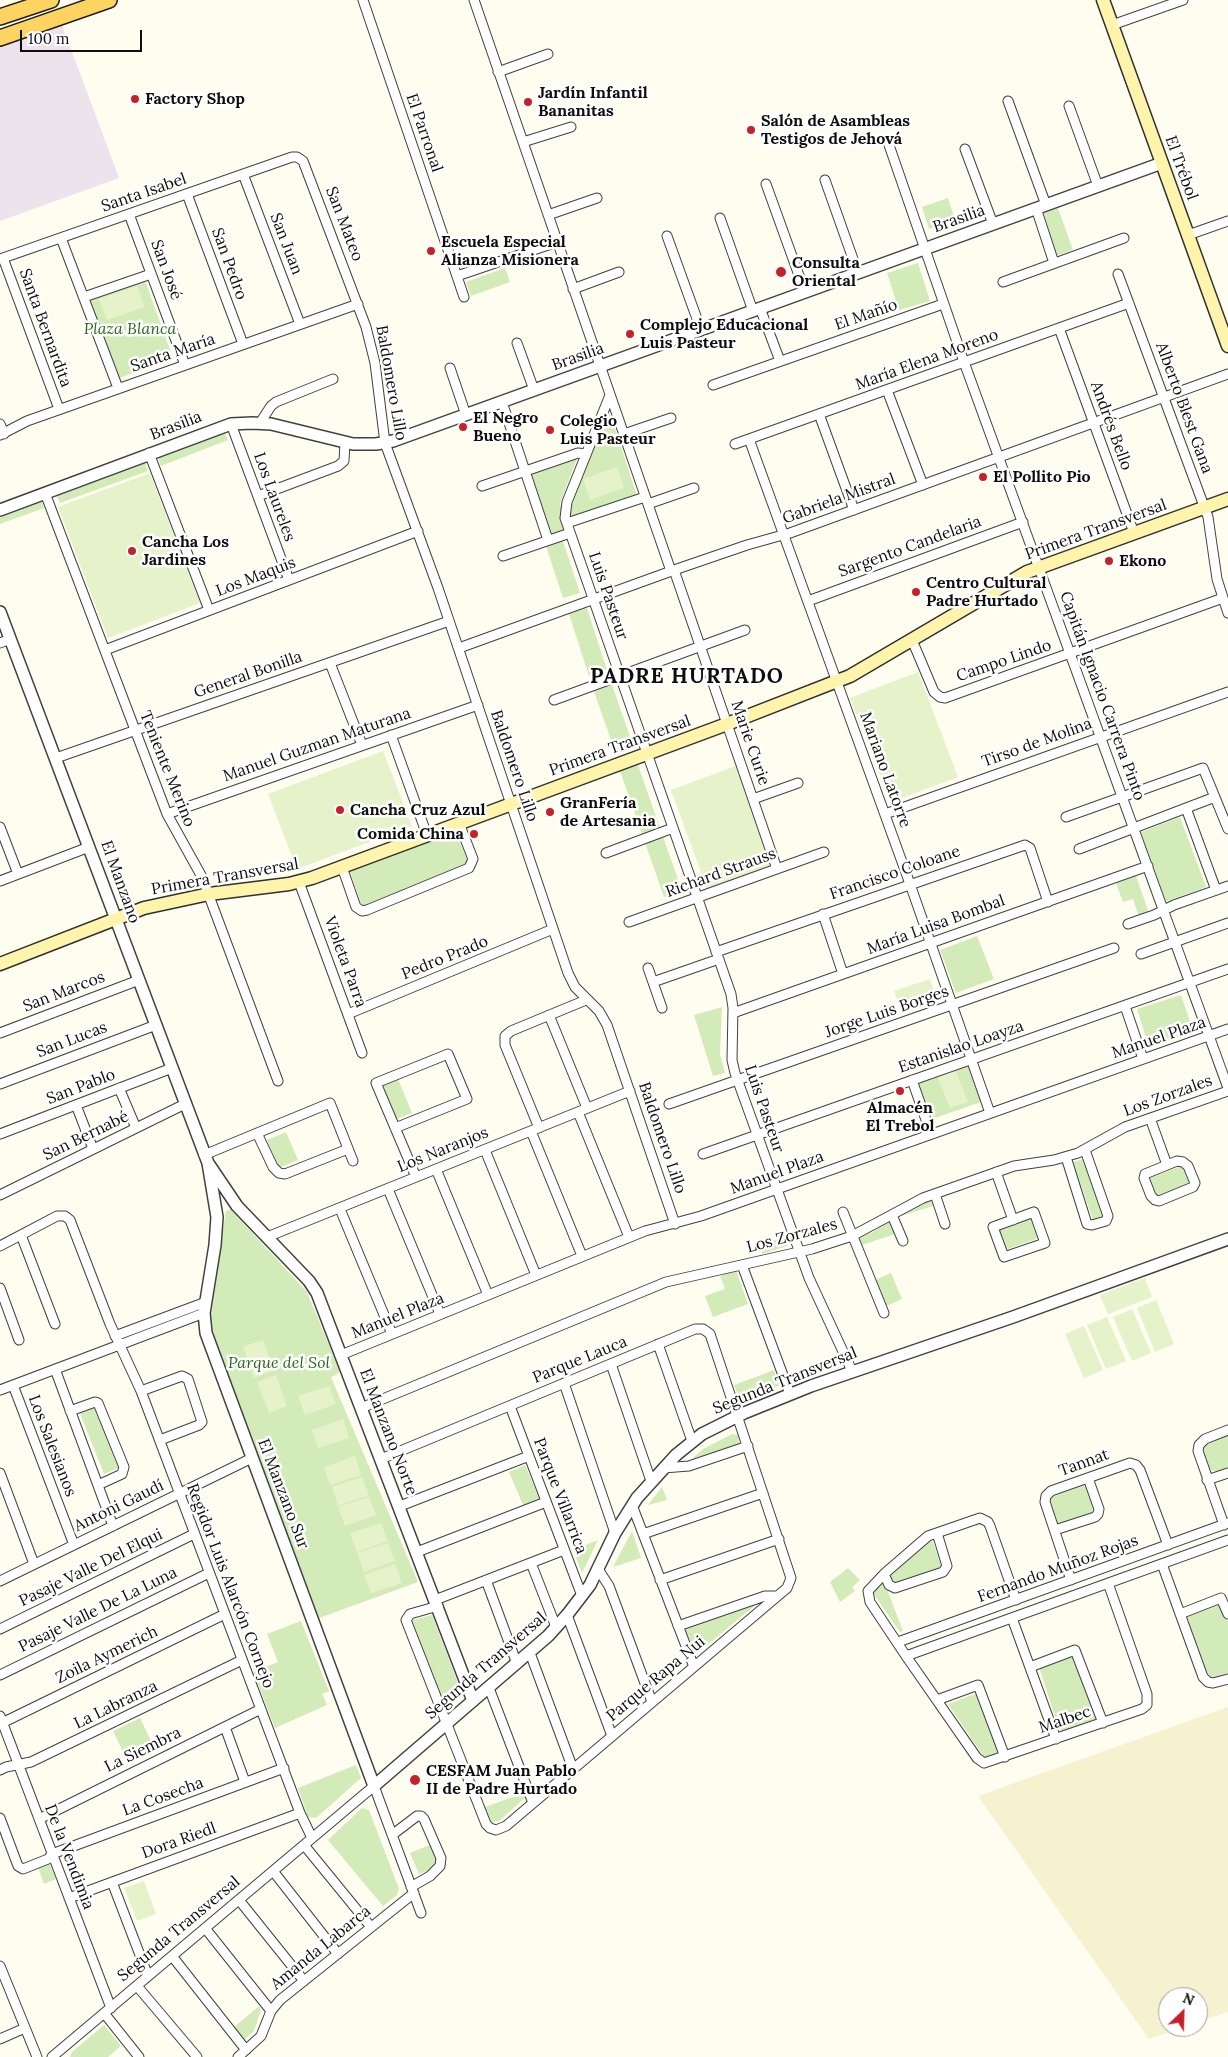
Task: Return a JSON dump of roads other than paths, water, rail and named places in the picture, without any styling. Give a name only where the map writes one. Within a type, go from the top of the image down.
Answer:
[{"type":"main road","points":[[0,18],[51,0]]},
{"type":"main road","points":[[0,38],[109,0]]},
{"type":"main road","name":"El Trébol","points":[[1103,0],[1228,346]]},
{"type":"main road","name":"Primera Transversal","points":[[0,964],[144,908],[208,894],[299,882],[838,682],[860,671],[1021,576],[1040,567],[1228,499]]},
{"type":"street","name":"El Parronal","points":[[363,0],[464,297]]},
{"type":"street","points":[[474,0],[610,395]]},
{"type":"street","points":[[1112,25],[1183,0]]},
{"type":"street","points":[[498,72],[548,54]]},
{"type":"street","points":[[1008,101],[1041,206],[1054,263]]},
{"type":"street","points":[[1070,106],[1098,186]]},
{"type":"street","points":[[523,142],[571,127]]},
{"type":"street","name":"Capitán Ignacio Carrera Pinto","points":[[889,145],[964,362],[1228,1089]]},
{"type":"street","points":[[965,149],[993,224]]},
{"type":"street","name":"Santa Isabel","points":[[2,259],[292,157],[299,158]]},
{"type":"street","name":"San Mateo","points":[[299,158],[304,163],[358,304]]},
{"type":"street","name":"Brasilia","points":[[0,510],[231,424],[260,423],[285,427],[345,443],[370,445],[385,443],[1162,163]]},
{"type":"street","name":"San Juan","points":[[244,174],[300,324]]},
{"type":"street","points":[[825,180],[858,273]]},
{"type":"street","points":[[766,184],[804,292]]},
{"type":"street","name":"San Pedro","points":[[186,194],[242,344]]},
{"type":"street","points":[[548,215],[597,198]]},
{"type":"street","name":"San José","points":[[129,214],[184,365]]},
{"type":"street","points":[[720,218],[756,310],[780,361]]},
{"type":"street","points":[[1188,235],[1228,220]]},
{"type":"street","points":[[667,236],[701,330]]},
{"type":"street","points":[[61,238],[118,388]]},
{"type":"street","points":[[1003,282],[1124,238]]},
{"type":"street","points":[[457,276],[557,242]]},
{"type":"street","name":"Santa Bernardita","points":[[2,259],[59,409]]},
{"type":"street","points":[[573,289],[619,272]]},
{"type":"street","points":[[84,297],[151,274]]},
{"type":"street","name":"Alberto Blest Gana","points":[[1118,274],[1205,508],[1211,531],[1217,579],[1228,613]]},
{"type":"street","name":"María Elena Moreno","points":[[735,444],[1129,303]]},
{"type":"street","name":"Santa María","points":[[2,434],[22,423],[59,409],[358,304]]},
{"type":"street","name":"Baldomero Lillo","points":[[358,304],[372,350],[385,443],[459,648],[571,981],[605,1020],[675,1224]]},
{"type":"street","name":"El Mañío","points":[[713,385],[944,304]]},
{"type":"street","name":"Andrés Bello","points":[[1060,328],[1134,533]]},
{"type":"street","points":[[517,343],[534,390]]},
{"type":"street","points":[[450,368],[466,415]]},
{"type":"street","name":"Gabriela Mistral","points":[[459,648],[672,571],[747,545],[784,535],[922,486],[1228,374]]},
{"type":"street","points":[[260,423],[271,406],[276,402],[333,380]]},
{"type":"street","points":[[888,390],[922,486]]},
{"type":"street","name":"Marie Curie","points":[[610,395],[777,869]]},
{"type":"street","name":"Luis Pasteur","points":[[610,395],[567,502],[565,513],[567,523],[732,998],[732,1060],[737,1080],[809,1278],[852,1371]]},
{"type":"street","points":[[502,402],[548,540]]},
{"type":"street","points":[[819,414],[854,510]]},
{"type":"street","points":[[624,434],[671,418]]},
{"type":"street","points":[[0,424],[2,434]]},
{"type":"street","name":"Los Laureles","points":[[231,424],[289,580]]},
{"type":"street","name":"Mariano Latorre","points":[[749,439],[838,682],[990,1113]]},
{"type":"street","points":[[258,496],[340,465],[344,457],[345,443]]},
{"type":"street","points":[[482,486],[578,453],[586,454]]},
{"type":"street","points":[[150,454],[209,610]]},
{"type":"street","points":[[567,523],[694,488]]},
{"type":"street","name":"Teniente Merino","points":[[46,492],[167,814],[196,865],[278,1081]]},
{"type":"street","name":"Sargento Candelaria","points":[[808,601],[1023,522]]},
{"type":"street","name":"Los Maquis","points":[[105,650],[418,531]]},
{"type":"street","points":[[503,556],[570,533]]},
{"type":"street","name":"Campo Lindo","points":[[912,640],[934,692],[942,698],[1071,654],[1223,598]]},
{"type":"street","name":"El Manzano","points":[[0,612],[5,641],[56,758],[206,1159],[216,1208]]},
{"type":"street","name":"General Bonilla","points":[[56,758],[449,621]]},
{"type":"street","points":[[554,700],[745,630]]},
{"type":"street","points":[[330,663],[362,745]]},
{"type":"street","name":"Tirso de Molina","points":[[885,814],[1228,692]]},
{"type":"street","name":"Manuel Guzman Maturana","points":[[167,814],[478,705]]},
{"type":"street","points":[[391,735],[427,835]]},
{"type":"street","points":[[1066,817],[1203,768],[1228,829]]},
{"type":"street","points":[[753,799],[798,784]]},
{"type":"street","points":[[1079,849],[1215,797]]},
{"type":"street","points":[[1186,808],[1216,890]]},
{"type":"street","points":[[342,867],[356,908],[362,911],[367,910],[471,866],[472,856],[459,823]]},
{"type":"street","points":[[0,827],[18,874]]},
{"type":"street","points":[[606,852],[673,828]]},
{"type":"street","name":"Francisco Coloane","points":[[653,982],[823,914],[1025,845],[1030,848],[1048,902]]},
{"type":"street","points":[[0,881],[89,847]]},
{"type":"street","name":"Richard Strauss","points":[[629,922],[824,852]]},
{"type":"street","name":"María Luisa Bombal","points":[[733,1013],[1148,866]]},
{"type":"street","name":"Violeta Parra","points":[[299,882],[362,1053]]},
{"type":"street","points":[[1128,924],[1228,886]]},
{"type":"street","points":[[823,914],[843,974]]},
{"type":"street","points":[[1141,954],[1228,923]]},
{"type":"street","name":"Pedro Prado","points":[[348,1014],[554,930]]},
{"type":"street","name":"Jorge Luis Borges","points":[[669,1104],[1114,948]]},
{"type":"street","points":[[648,968],[662,1008]]},
{"type":"street","name":"Estanislao Loayza","points":[[703,1154],[1228,969]]},
{"type":"street","name":"San Marcos","points":[[0,1033],[139,980]]},
{"type":"street","points":[[582,1256],[504,1039],[511,1031],[586,1000]]},
{"type":"street","points":[[1125,1006],[1143,1059]]},
{"type":"street","points":[[549,1015],[587,1108]]},
{"type":"street","name":"San Lucas","points":[[0,1084],[156,1025]]},
{"type":"street","name":"Manuel Plaza","points":[[341,1355],[629,1236],[701,1216],[1228,1029]]},
{"type":"street","points":[[395,1128],[467,1099],[448,1054],[376,1083],[416,1178]]},
{"type":"street","name":"San Pablo","points":[[0,1134],[172,1068]]},
{"type":"street","points":[[912,1080],[931,1134]]},
{"type":"street","points":[[119,1088],[136,1128]]},
{"type":"street","name":"Los Zorzales","points":[[361,1408],[666,1282],[799,1251],[852,1236],[934,1194],[1022,1163],[1066,1157],[1085,1150],[1119,1130],[1228,1089]]},
{"type":"street","name":"Los Naranjos","points":[[267,1237],[630,1091]]},
{"type":"street","points":[[206,1159],[258,1133],[330,1103],[353,1161]]},
{"type":"street","name":"San Bernabé","points":[[0,1195],[185,1104]]},
{"type":"street","points":[[76,1105],[93,1149]]},
{"type":"street","points":[[578,1112],[629,1236]]},
{"type":"street","points":[[1150,1118],[1167,1165]]},
{"type":"street","points":[[258,1133],[274,1167],[279,1173],[285,1174],[348,1149]]},
{"type":"street","points":[[484,1150],[536,1275]]},
{"type":"street","points":[[1066,1157],[1085,1221],[1087,1224],[1092,1225],[1106,1221],[1108,1219],[1085,1150]]},
{"type":"street","name":"El Manzano","points":[[206,1159],[232,1200]]},
{"type":"street","points":[[1177,1161],[1183,1162],[1188,1166],[1194,1183],[1193,1187],[1159,1201],[1154,1200],[1144,1178],[1145,1174],[1167,1165],[1177,1161]]},
{"type":"street","points":[[436,1169],[488,1295]]},
{"type":"street","points":[[996,1172],[1013,1220]]},
{"type":"street","points":[[388,1189],[440,1314]]},
{"type":"street","points":[[934,1194],[945,1224]]},
{"type":"street","points":[[216,1208],[232,1200]]},
{"type":"street","name":"El Manzano Norte","points":[[232,1200],[314,1288],[400,1506],[473,1701]]},
{"type":"street","name":"El Manzano Sur","points":[[216,1208],[217,1231],[205,1308],[206,1333],[374,1786]]},
{"type":"street","points":[[340,1208],[392,1334]]},
{"type":"street","points":[[843,1212],[884,1313]]},
{"type":"street","points":[[1034,1212],[1045,1243],[1004,1257],[993,1227],[1013,1220],[1034,1212]]},
{"type":"street","name":"Regidor Luis Alarcón Cornejo","points":[[21,1235],[59,1215],[65,1216],[70,1220],[117,1340],[142,1391],[300,1813],[312,1838]]},
{"type":"street","points":[[892,1215],[903,1241]]},
{"type":"street","points":[[0,1246],[21,1235],[55,1324]]},
{"type":"street","name":"Segunda Transversal","points":[[57,2055],[530,1653],[556,1628],[582,1596],[632,1505],[663,1468],[692,1441],[713,1427],[790,1394],[852,1371],[1013,1317],[1228,1239]]},
{"type":"street","points":[[742,1265],[790,1394]]},
{"type":"street","points":[[0,1288],[19,1340]]},
{"type":"street","points":[[0,1390],[54,1369],[117,1340],[205,1308]]},
{"type":"street","name":"Parque Lauca","points":[[381,1459],[696,1329],[706,1330],[710,1334],[738,1416]]},
{"type":"street","points":[[658,1344],[692,1441]]},
{"type":"street","points":[[611,1364],[651,1481]]},
{"type":"street","points":[[54,1369],[113,1526]]},
{"type":"street","points":[[142,1391],[182,1376],[188,1379],[202,1422],[199,1425],[160,1440]]},
{"type":"street","points":[[564,1383],[615,1533]]},
{"type":"street","name":"Los Salesianos","points":[[13,1385],[74,1545]]},
{"type":"street","points":[[70,1411],[94,1402],[98,1403],[124,1467],[122,1474],[98,1485]]},
{"type":"street","name":"Parque Villarrica","points":[[510,1406],[582,1596]]},
{"type":"street","name":"Parque Rapa Nui","points":[[447,1722],[488,1826],[496,1830],[502,1828],[789,1585],[791,1578],[780,1539],[738,1416]]},
{"type":"street","points":[[1226,1524],[1198,1454],[1199,1445],[1204,1439],[1228,1430]]},
{"type":"street","points":[[663,1468],[689,1466],[748,1446]]},
{"type":"street","points":[[400,1506],[529,1456]]},
{"type":"street","name":"Antoni Gaudí","points":[[0,1581],[252,1458]]},
{"type":"street","name":"Tannat","points":[[1084,1592],[1075,1578],[1055,1530],[1045,1502],[1047,1494],[1130,1463],[1139,1467],[1168,1545]]},
{"type":"street","points":[[1208,1480],[1228,1472]]},
{"type":"street","points":[[0,1473],[34,1564]]},
{"type":"street","points":[[1055,1530],[1095,1518],[1098,1514],[1099,1510],[1088,1478]]},
{"type":"street","points":[[643,1534],[764,1492]]},
{"type":"street","points":[[417,1552],[546,1502]]},
{"type":"street","points":[[632,1505],[694,1667]]},
{"type":"street","points":[[1005,1757],[978,1685],[937,1700],[868,1598],[870,1587],[928,1536],[976,1519],[988,1522],[1016,1600]]},
{"type":"street","name":"Fernando Muñoz Rojas","points":[[898,1642],[1226,1524]]},
{"type":"street","points":[[884,1574],[890,1585],[894,1588],[943,1572],[947,1566],[936,1533]]},
{"type":"street","name":"Pasaje Valle Del Elqui","points":[[0,1629],[194,1534]]},
{"type":"street","points":[[660,1580],[780,1539]]},
{"type":"street","name":"Fernando Muñoz Rojas","points":[[906,1656],[1228,1540]]},
{"type":"street","points":[[447,1722],[406,1620],[410,1614],[486,1580],[564,1550]]},
{"type":"street","points":[[1133,1557],[1138,1573]]},
{"type":"street","points":[[531,1563],[556,1628]]},
{"type":"street","points":[[1162,1564],[1202,1674],[1208,1682],[1216,1683],[1228,1679]]},
{"type":"street","points":[[598,1569],[609,1586],[652,1702]]},
{"type":"street","name":"Pasaje Valle De La Luna","points":[[0,1675],[209,1573]]},
{"type":"street","points":[[486,1580],[516,1664]]},
{"type":"street","name":"Malbec","points":[[937,1700],[981,1762],[988,1763],[1145,1708],[1148,1702],[1147,1694],[1108,1583]]},
{"type":"street","points":[[678,1626],[764,1596],[777,1596]]},
{"type":"street","points":[[1180,1614],[1220,1598],[1228,1614]]},
{"type":"street","points":[[982,1612],[988,1627]]},
{"type":"street","name":"Zoila Aymerich","points":[[1,1719],[225,1614]]},
{"type":"street","points":[[567,1615],[612,1736]]},
{"type":"street","points":[[1012,1618],[1056,1740]]},
{"type":"street","points":[[1030,1667],[1075,1650],[1103,1723]]},
{"type":"street","points":[[530,1653],[573,1769]]},
{"type":"street","name":"La Labranza","points":[[0,1770],[31,1762],[242,1660]]},
{"type":"street","points":[[489,1688],[533,1803]]},
{"type":"street","name":"La Siembra","points":[[39,1819],[261,1709]]},
{"type":"street","name":"De la Vendimia","points":[[1,1719],[69,1898],[108,2010],[139,2057]]},
{"type":"street","points":[[224,1727],[245,1782]]},
{"type":"street","name":"La Cosecha","points":[[0,1818],[20,1868],[25,1868],[48,1859],[52,1854],[284,1768]]},
{"type":"street","points":[[374,1786],[421,1912]]},
{"type":"street","name":"Dora Riedl","points":[[69,1898],[300,1813]]},
{"type":"street","name":"Amanda Labarca","points":[[238,2057],[261,2036],[271,2011],[280,2000],[371,1927],[440,1866],[442,1858],[421,1816],[416,1816],[392,1835]]},
{"type":"street","points":[[304,1845],[371,1927]]},
{"type":"street","points":[[273,1871],[338,1954]]},
{"type":"street","points":[[112,1882],[148,1976]]},
{"type":"street","points":[[239,1900],[304,1981]]},
{"type":"street","points":[[205,1928],[271,2011]]},
{"type":"street","points":[[172,1956],[246,2050]]},
{"type":"street","points":[[0,1966],[2,1977],[37,2057]]},
{"type":"street","points":[[137,1986],[197,2057]]},
{"type":"street","points":[[0,2039],[25,2028]]},
{"type":"place","name":"Factory Shop","points":[[135,99]]},
{"type":"place","name":"Jardín Infantil Bananitas","points":[[528,102]]},
{"type":"place","name":"Salón de Asambleas Testigos de Jehová","points":[[751,130]]},
{"type":"place","name":"Escuela Especial Alianza Misionera","points":[[431,251]]},
{"type":"place","name":"Consulta Oriental","points":[[781,272]]},
{"type":"place","name":"Complejo Educacional Luis Pasteur","points":[[630,334]]},
{"type":"place","name":"El Negro Bueno","points":[[463,427]]},
{"type":"place","name":"Colegio Luis Pasteur","points":[[550,430]]},
{"type":"place","name":"El Pollito Pio","points":[[983,477]]},
{"type":"place","name":"Cancha Los Jardines","points":[[132,551]]},
{"type":"place","name":"Ekono","points":[[1109,561]]},
{"type":"place","name":"Centro Cultural Padre Hurtado","points":[[916,592]]},
{"type":"place","name":"Cancha Cruz Azul","points":[[340,810]]},
{"type":"place","name":"GranFería de Artesania","points":[[550,812]]},
{"type":"place","name":"Comida China","points":[[474,834]]},
{"type":"place","name":"Almacén El Trebol","points":[[900,1091]]},
{"type":"place","name":"CESFAM Juan Pablo II de Padre Hurtado","points":[[415,1780]]},
{"type":"district","name":"PADRE HURTADO","points":[[687,677]]},
{"type":"park label","name":"Plaza Blanca","points":[[130,329]]},
{"type":"park label","name":"Parque del Sol","points":[[279,1363]]}]
